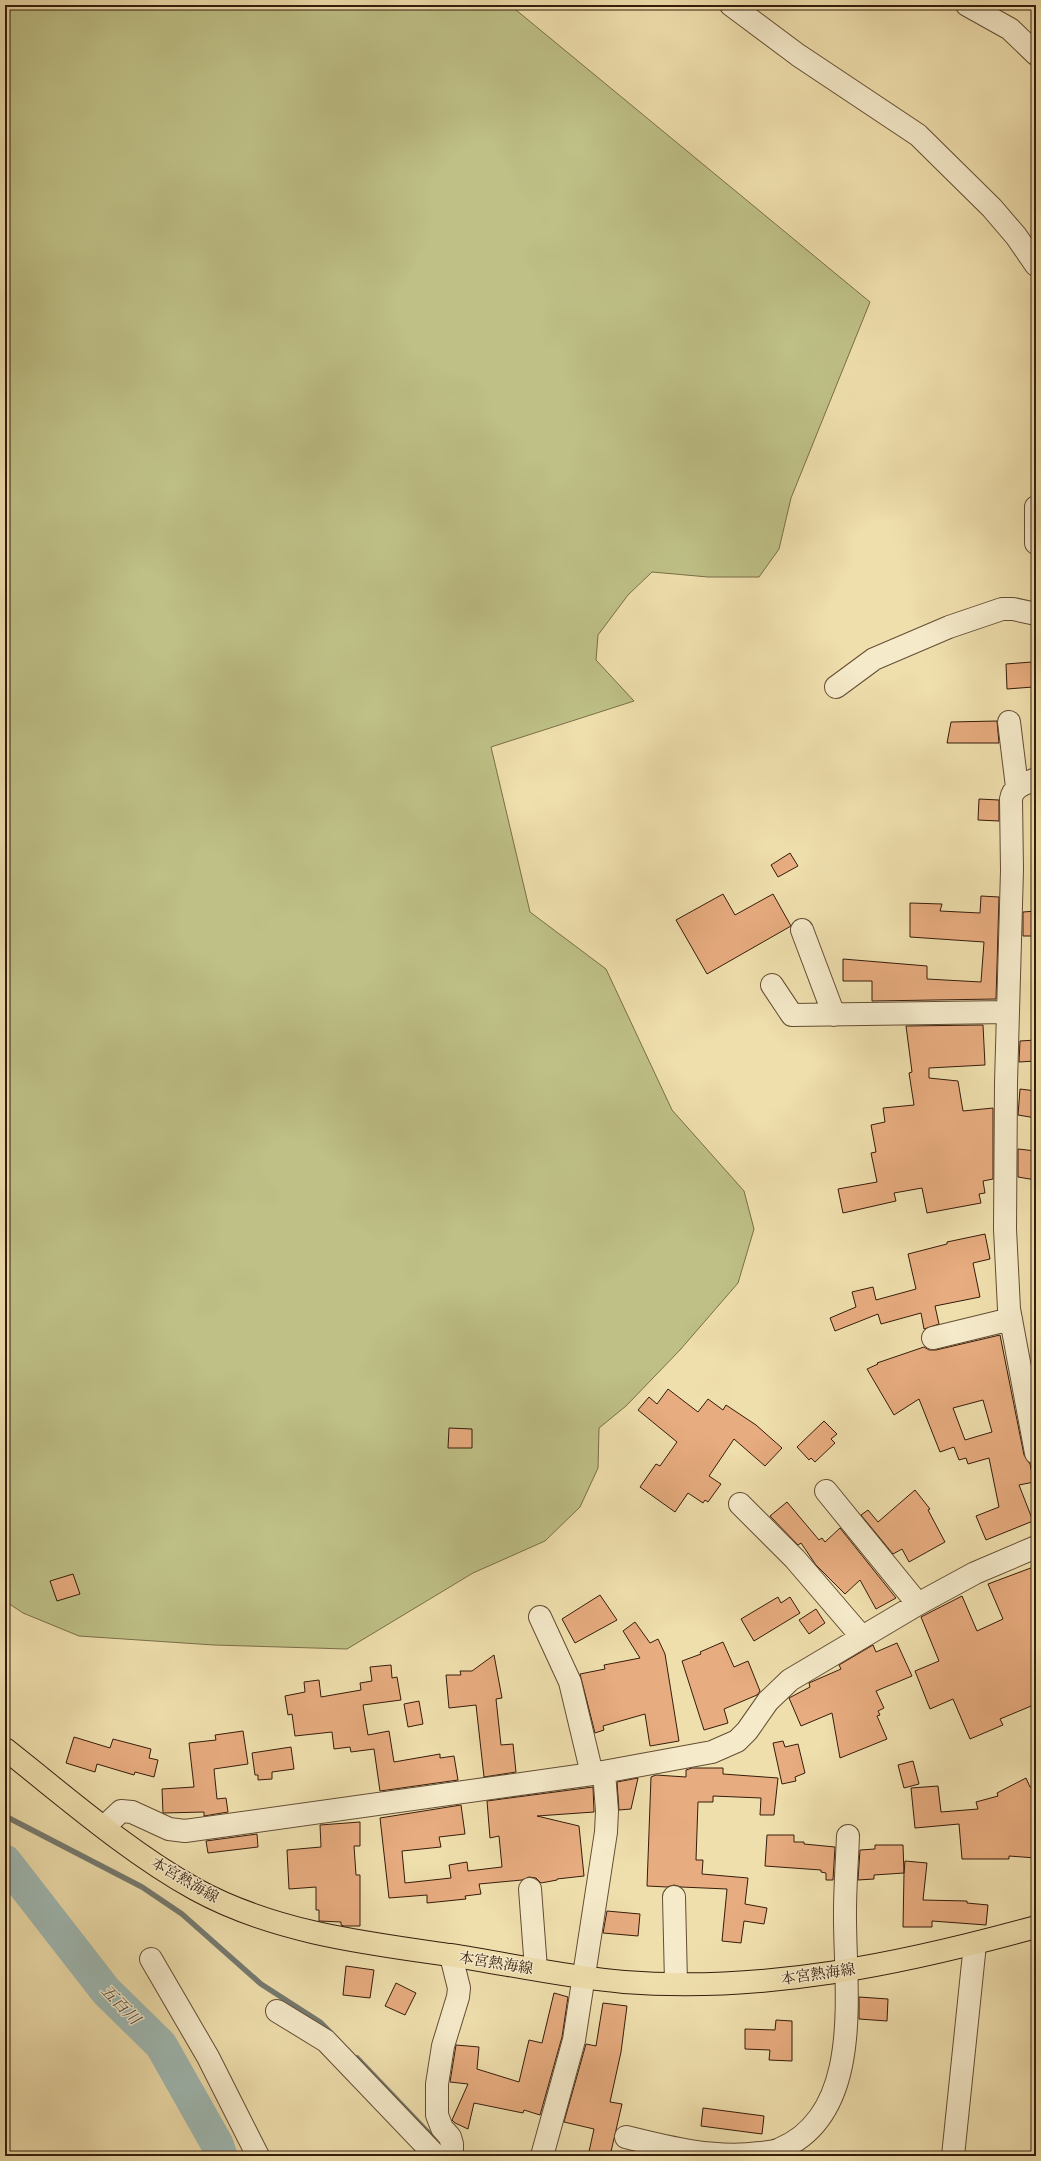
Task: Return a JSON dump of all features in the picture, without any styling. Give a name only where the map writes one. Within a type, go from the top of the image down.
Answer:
[{"type":"main road","name":"本宮熱海線","points":[[5,1749],[104,1827],[164,1870],[196,1889],[231,1906],[319,1934],[583,1977],[622,1982],[676,1983],[765,1981],[847,1971],[975,1944],[1036,1927]]},
{"type":"street","points":[[731,5],[798,55],[918,134],[992,208],[1016,236],[1036,265]]},
{"type":"street","points":[[967,5],[1010,29],[1036,54]]},
{"type":"street","points":[[1036,507],[1036,542]]},
{"type":"street","points":[[836,687],[874,660],[949,627],[1002,609],[1013,609],[1036,614]]},
{"type":"street","points":[[1009,722],[1026,783],[1012,792],[1011,799],[1012,863],[1005,1230],[1011,1319],[1036,1451]]},
{"type":"street","points":[[802,930],[834,1015]]},
{"type":"street","points":[[772,984],[792,1015],[1008,1012]]},
{"type":"street","points":[[933,1338],[1011,1319]]},
{"type":"street","points":[[826,1491],[918,1604]]},
{"type":"street","points":[[740,1504],[795,1559],[861,1636]]},
{"type":"street","points":[[104,1827],[121,1811],[132,1812],[169,1829],[185,1831],[598,1773],[712,1752],[728,1746],[746,1731],[768,1701],[790,1680],[861,1636],[918,1604],[976,1573],[1036,1547]]},
{"type":"street","points":[[540,1617],[570,1682],[598,1773],[606,1832],[574,2040],[542,2156]]},
{"type":"street","points":[[626,2137],[679,2150],[712,2154],[748,2154],[779,2150],[802,2137],[819,2121],[832,2100],[839,2077],[845,2034],[847,1971],[845,1912],[848,1836]]},
{"type":"street","points":[[530,1888],[536,1969]]},
{"type":"street","points":[[674,1897],[676,1983]]},
{"type":"street","points":[[953,2156],[975,1944]]},
{"type":"street","points":[[451,1956],[459,1988],[458,1998],[440,2060],[437,2114],[442,2128],[450,2137],[452,2144],[452,2156]]},
{"type":"street","points":[[151,1959],[208,2057],[258,2156]]},
{"type":"street","points":[[277,2011],[326,2041],[436,2156]]},
{"type":"green space","points":[[5,5],[510,5],[870,302],[791,498],[779,549],[759,577],[708,577],[652,572],[628,595],[598,635],[596,660],[634,701],[491,747],[530,912],[606,969],[672,1110],[744,1191],[754,1229],[738,1283],[680,1350],[626,1406],[599,1428],[598,1468],[580,1507],[545,1541],[473,1573],[347,1649],[214,1645],[79,1636],[23,1613],[5,1601]]},
{"type":"building","points":[[1032,662],[1033,687],[1007,689],[1006,664]]},
{"type":"building","points":[[997,721],[999,743],[947,743],[951,722]]},
{"type":"building","points":[[979,799],[999,800],[999,821],[978,820]]},
{"type":"building","points":[[790,853],[798,866],[778,877],[771,865]]},
{"type":"building","points":[[723,894],[735,915],[773,894],[791,926],[707,974],[676,920]]},
{"type":"building","points":[[981,896],[999,897],[996,999],[872,1001],[872,981],[843,981],[843,959],[927,966],[927,979],[981,982],[984,942],[910,937],[910,903],[942,904],[940,911],[980,913]]},
{"type":"building","points":[[1036,911],[1036,936],[1023,936],[1023,912]]},
{"type":"building","points":[[983,1025],[985,1065],[929,1068],[929,1078],[958,1081],[963,1111],[993,1108],[993,1179],[983,1181],[985,1193],[979,1194],[981,1203],[927,1213],[922,1188],[894,1193],[896,1201],[843,1213],[838,1189],[877,1182],[871,1153],[876,1152],[871,1125],[885,1122],[883,1108],[914,1105],[909,1073],[912,1072],[906,1026]]},
{"type":"building","points":[[1036,1040],[1036,1061],[1019,1062],[1020,1041]]},
{"type":"building","points":[[1020,1089],[1036,1091],[1036,1118],[1018,1115]]},
{"type":"building","points":[[1018,1149],[1036,1151],[1036,1180],[1018,1177]]},
{"type":"building","points":[[985,1234],[990,1259],[973,1263],[980,1297],[935,1306],[939,1324],[924,1329],[921,1313],[881,1324],[878,1314],[835,1331],[830,1318],[856,1307],[852,1292],[873,1287],[876,1300],[916,1289],[908,1254],[947,1244],[947,1242]]},
{"type":"building","points":[[1000,1335],[1024,1455],[1030,1464],[1034,1482],[1019,1485],[1033,1521],[986,1540],[976,1516],[999,1507],[989,1458],[968,1464],[966,1458],[959,1460],[954,1447],[940,1452],[919,1399],[894,1415],[867,1369],[878,1364],[877,1363],[924,1347],[929,1350],[936,1350]],"holes":[[[983,1400],[992,1432],[965,1440],[953,1408]]]},
{"type":"building","points":[[668,1389],[698,1412],[708,1399],[723,1410],[726,1405],[756,1425],[782,1448],[765,1466],[734,1439],[709,1476],[721,1484],[708,1502],[705,1500],[703,1503],[688,1493],[675,1512],[640,1487],[656,1464],[660,1466],[677,1442],[638,1410],[649,1397],[657,1404]]},
{"type":"building","points":[[824,1421],[837,1434],[831,1439],[835,1443],[815,1462],[811,1458],[809,1460],[797,1447]]},
{"type":"building","points":[[449,1428],[472,1429],[472,1448],[448,1448]]},
{"type":"building","points":[[915,1490],[930,1509],[928,1510],[945,1542],[909,1562],[902,1549],[893,1554],[861,1515],[868,1510],[878,1522]]},
{"type":"building","points":[[787,1502],[819,1540],[822,1538],[825,1542],[840,1528],[896,1598],[876,1609],[860,1580],[845,1594],[816,1565],[801,1543],[798,1545],[770,1516]]},
{"type":"building","points":[[1036,1566],[1036,1704],[1000,1719],[1003,1725],[970,1739],[953,1699],[930,1709],[915,1671],[939,1661],[921,1617],[962,1596],[977,1631],[1003,1619],[988,1584]]},
{"type":"building","points":[[73,1574],[80,1594],[57,1601],[50,1581]]},
{"type":"building","points":[[600,1595],[617,1620],[575,1643],[562,1619]]},
{"type":"building","points":[[778,1597],[781,1603],[790,1597],[800,1613],[754,1641],[741,1619]]},
{"type":"building","points":[[816,1609],[825,1623],[809,1634],[799,1620]]},
{"type":"building","points":[[635,1622],[650,1643],[658,1639],[665,1654],[679,1741],[650,1746],[645,1714],[603,1726],[604,1730],[595,1733],[580,1674],[605,1669],[604,1665],[640,1658],[623,1631]]},
{"type":"building","points":[[723,1642],[734,1667],[748,1661],[760,1691],[757,1695],[724,1709],[728,1723],[704,1730],[682,1661],[701,1654],[700,1652]]},
{"type":"building","points":[[897,1643],[912,1676],[876,1691],[884,1708],[878,1711],[880,1715],[877,1716],[887,1739],[840,1758],[832,1713],[801,1726],[789,1698],[810,1687],[809,1683],[841,1669],[839,1665],[873,1645],[876,1652]]},
{"type":"building","points":[[494,1655],[502,1698],[496,1699],[501,1745],[513,1744],[516,1772],[484,1777],[476,1705],[449,1708],[446,1675],[461,1675],[460,1671],[472,1671]]},
{"type":"building","points":[[391,1665],[392,1678],[397,1677],[401,1700],[363,1705],[368,1735],[389,1731],[394,1762],[440,1754],[440,1758],[454,1756],[458,1780],[380,1791],[374,1749],[351,1752],[350,1747],[334,1749],[332,1732],[295,1736],[292,1714],[288,1715],[285,1696],[305,1692],[304,1682],[319,1680],[321,1697],[361,1690],[360,1683],[372,1681],[370,1667]]},
{"type":"building","points":[[419,1701],[423,1724],[408,1727],[404,1704]]},
{"type":"building","points":[[243,1731],[248,1764],[214,1769],[217,1799],[226,1798],[228,1812],[204,1816],[204,1812],[163,1813],[162,1789],[194,1787],[189,1743],[216,1740],[215,1735]]},
{"type":"building","points":[[74,1737],[110,1748],[113,1739],[151,1749],[149,1758],[158,1760],[154,1777],[135,1772],[134,1775],[97,1764],[95,1772],[66,1763]]},
{"type":"building","points":[[783,1741],[785,1747],[798,1744],[805,1773],[795,1777],[796,1781],[782,1784],[773,1743]]},
{"type":"building","points":[[291,1747],[294,1769],[272,1772],[272,1779],[258,1780],[258,1775],[255,1775],[252,1753]]},
{"type":"building","points":[[913,1761],[919,1784],[904,1788],[898,1765]]},
{"type":"building","points":[[692,1768],[723,1768],[723,1774],[778,1778],[774,1815],[760,1815],[761,1798],[713,1796],[713,1802],[698,1802],[696,1860],[703,1860],[702,1874],[748,1878],[745,1904],[767,1908],[764,1924],[744,1921],[741,1943],[722,1941],[727,1889],[681,1887],[674,1885],[667,1887],[647,1886],[651,1777],[656,1775],[686,1777],[686,1770]]},
{"type":"building","points":[[638,1778],[631,1809],[619,1810],[617,1782]]},
{"type":"building","points":[[1026,1778],[1030,1787],[1035,1787],[1036,1858],[1009,1856],[1009,1859],[962,1859],[959,1824],[915,1828],[911,1788],[938,1786],[941,1812],[978,1809],[976,1802],[998,1796],[997,1793]]},
{"type":"building","points":[[593,1787],[594,1812],[537,1816],[579,1826],[584,1876],[557,1879],[541,1883],[536,1878],[529,1877],[522,1880],[479,1884],[481,1894],[465,1896],[466,1899],[427,1903],[427,1895],[389,1898],[380,1818],[461,1805],[465,1834],[439,1837],[441,1847],[402,1851],[405,1883],[451,1878],[449,1865],[467,1862],[468,1871],[502,1867],[499,1836],[490,1838],[487,1801]]},
{"type":"building","points":[[360,1822],[360,1846],[354,1846],[356,1875],[360,1875],[360,1926],[344,1926],[341,1925],[341,1922],[319,1921],[319,1910],[316,1910],[316,1887],[289,1889],[287,1850],[321,1847],[320,1825]]},
{"type":"building","points":[[257,1834],[258,1847],[208,1853],[206,1841]]},
{"type":"building","points":[[767,1835],[794,1835],[794,1842],[804,1842],[804,1844],[835,1847],[833,1880],[826,1880],[826,1873],[821,1872],[821,1870],[765,1866]]},
{"type":"building","points":[[875,1845],[903,1845],[904,1873],[874,1875],[874,1879],[858,1880],[860,1850],[875,1849]]},
{"type":"building","points":[[905,1861],[927,1863],[923,1900],[967,1901],[967,1903],[988,1905],[986,1925],[932,1921],[932,1927],[903,1927]]},
{"type":"building","points":[[607,1911],[640,1914],[638,1936],[603,1933]]},
{"type":"building","points":[[346,1966],[374,1970],[370,1998],[343,1995]]},
{"type":"building","points":[[396,1983],[416,1993],[405,2015],[385,2006]]},
{"type":"building","points":[[554,1993],[568,1997],[562,2037],[540,2115],[524,2110],[523,2113],[474,2103],[468,2129],[455,2123],[452,2120],[468,2084],[450,2082],[456,2045],[479,2047],[477,2069],[519,2082],[529,2040],[542,2043]]},
{"type":"building","points":[[859,1997],[888,1999],[887,2021],[859,2019]]},
{"type":"building","points":[[603,2003],[627,2006],[621,2052],[610,2102],[622,2104],[610,2156],[588,2156],[594,2129],[564,2122],[586,2044],[596,2046]]},
{"type":"building","points":[[776,2020],[792,2021],[792,2061],[769,2060],[770,2050],[745,2049],[745,2029],[775,2030]]},
{"type":"building","points":[[703,2108],[764,2116],[762,2134],[701,2126]]},
{"type":"waterway","points":[[5,1816],[142,1887],[182,1914],[261,1984],[320,2022],[331,2033]]},
{"type":"waterway","name":"五百川","points":[[5,1861],[106,1991],[161,2045],[217,2144],[221,2156]]},
{"type":"waterway","points":[[357,2058],[437,2142]]}]
